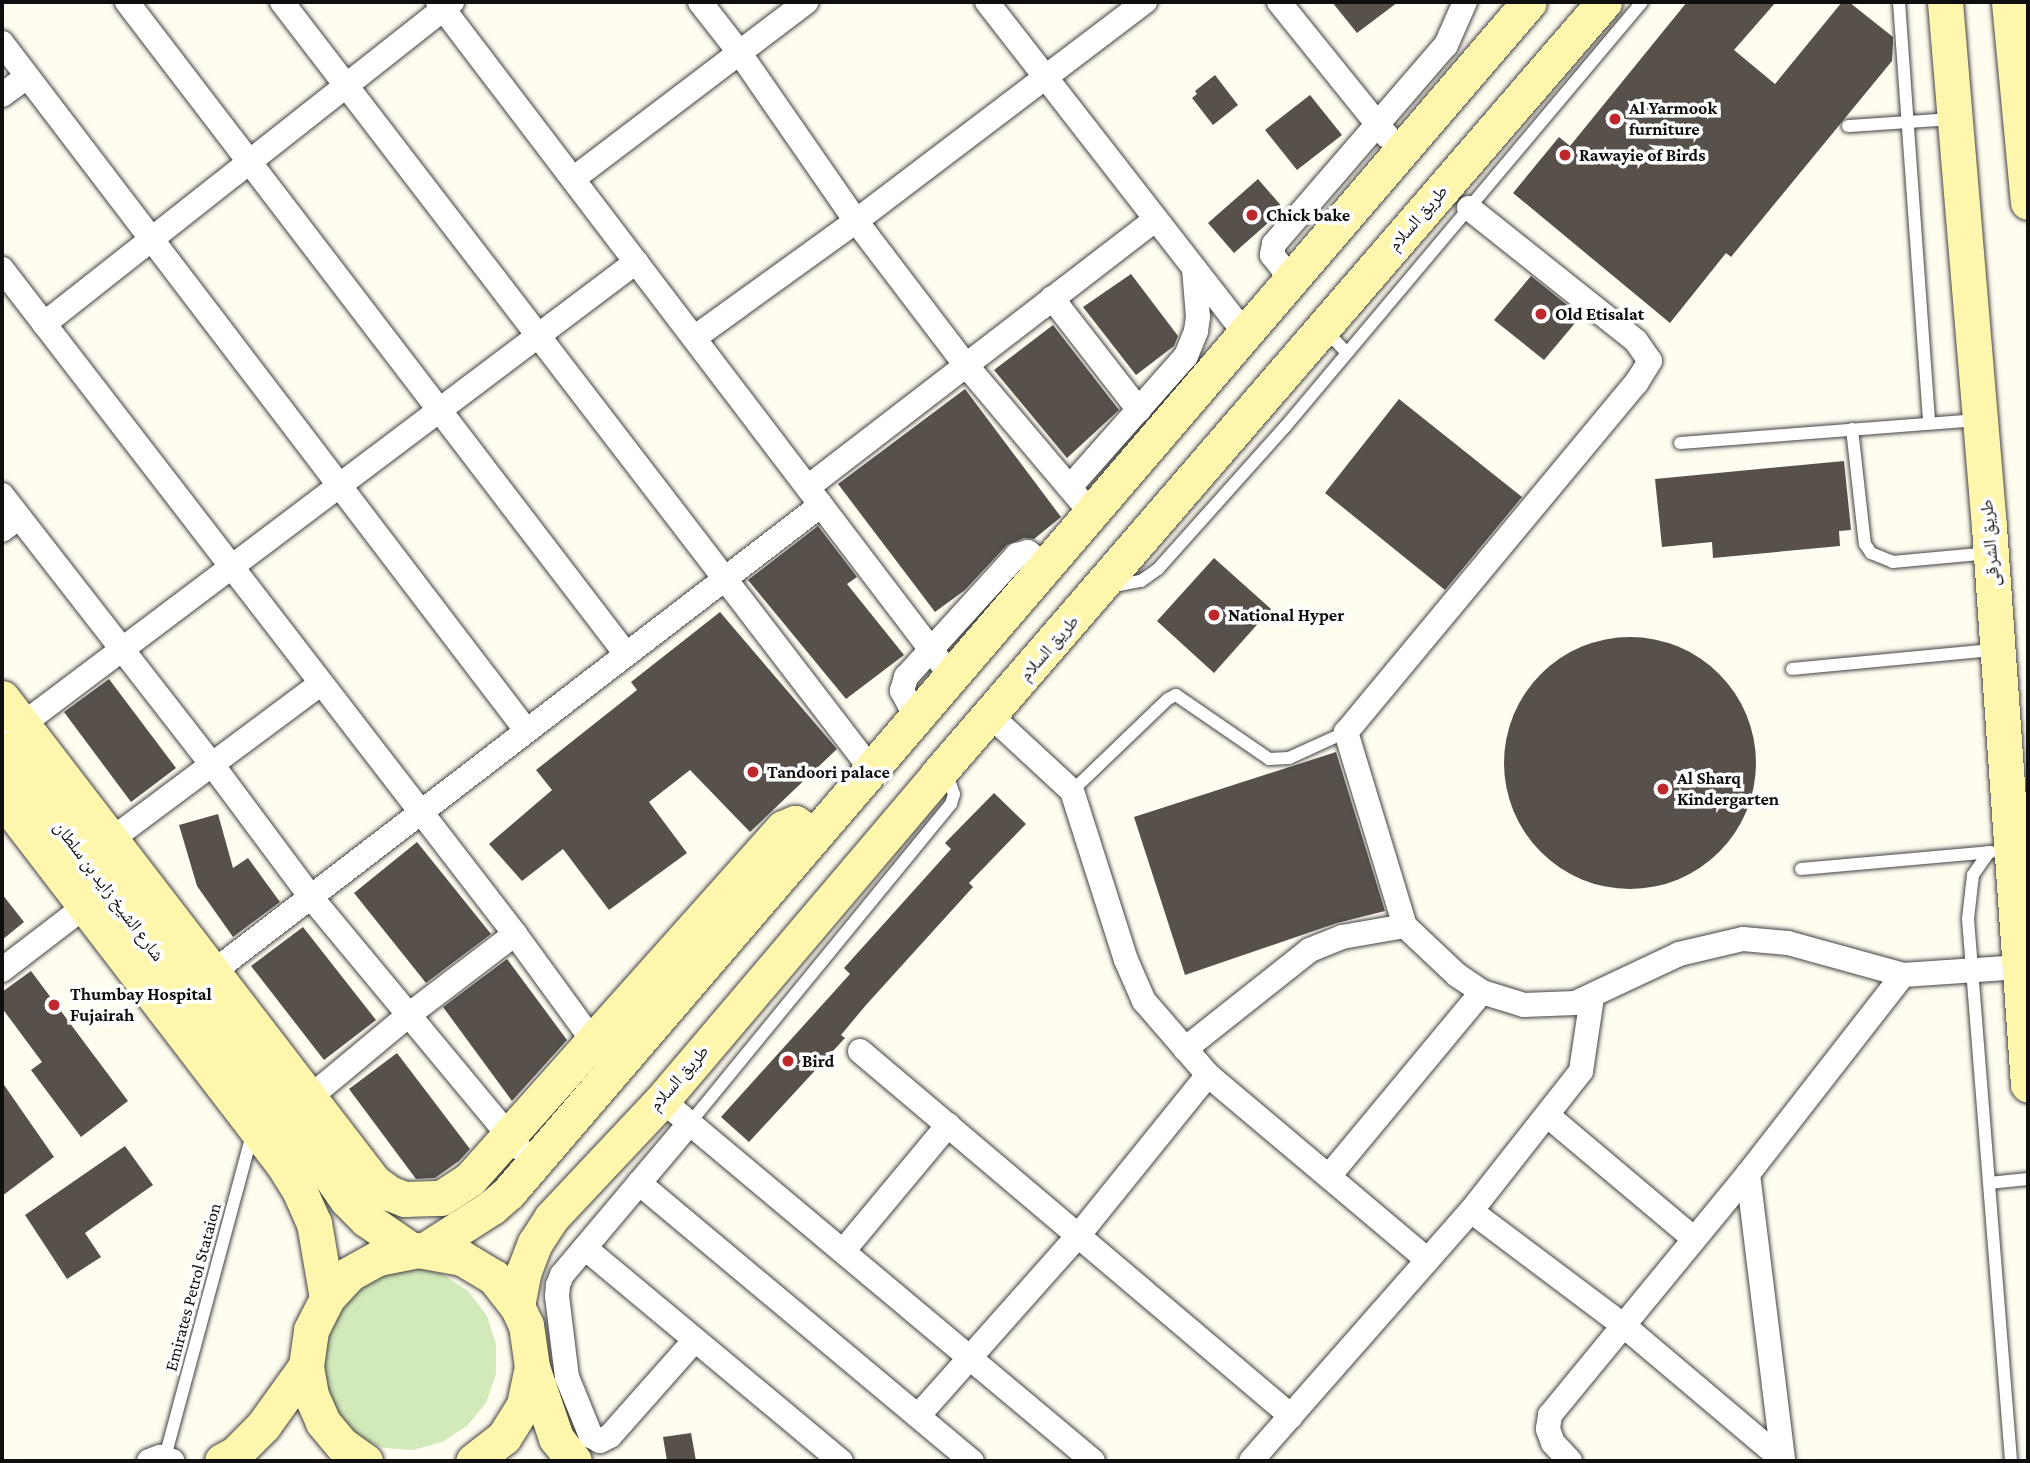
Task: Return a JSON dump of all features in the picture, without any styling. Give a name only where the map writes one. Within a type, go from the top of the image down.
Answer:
[{"type":"main road","name":"طريق السلام","points":[[517,1306],[527,1262],[551,1218],[662,1100],[938,774],[1101,587],[1172,529],[1323,329],[1456,198],[1572,62],[1604,2]]},
{"type":"main road","name":"طريق الشرقى","points":[[1945,2],[1998,650],[2001,851],[2022,901],[2021,967],[2028,1085]]},
{"type":"main road","points":[[2009,2],[2028,201]]},
{"type":"main road","points":[[365,1461],[342,1445],[323,1422],[311,1395],[306,1366],[311,1330],[327,1298],[349,1274],[379,1258],[418,1250],[492,1207],[532,1166],[916,717],[942,662],[1045,567],[1081,500],[1196,367],[1245,332],[1399,153],[1513,9]]},
{"type":"main road","name":"شارع الشيخ زايد بن سلطان","points":[[7,728],[200,983],[299,1107],[346,1200],[366,1219],[418,1250]]},
{"type":"main road","name":"شارع الشيخ زايد بن سلطان","points":[[2,799],[254,1127],[300,1192],[314,1223],[327,1298]]},
{"type":"main road","points":[[299,1107],[374,1182],[389,1193],[405,1199],[432,1199],[457,1190],[783,828],[794,823],[814,836]]},
{"type":"main road","points":[[418,1250],[462,1258],[494,1278],[517,1306],[531,1346],[532,1367],[524,1405],[504,1437],[473,1461]]},
{"type":"main road","points":[[222,1461],[235,1454],[263,1426],[306,1366]]},
{"type":"main road","points":[[532,1367],[556,1438],[574,1461]]},
{"type":"street","points":[[127,2],[626,654]]},
{"type":"street","points":[[282,2],[871,769]]},
{"type":"street","points":[[700,2],[739,52],[856,220],[965,364],[1081,500],[1139,410],[1196,367],[1198,317],[1194,267]]},
{"type":"street","points":[[573,179],[806,2]]},
{"type":"street","points":[[987,2],[1245,332]]},
{"type":"street","points":[[694,338],[856,220],[1145,2]]},
{"type":"street","points":[[1279,2],[1399,153]]},
{"type":"street","points":[[1291,279],[1272,255],[1274,244],[1446,45],[1465,2]]},
{"type":"street","points":[[44,324],[347,85],[444,4],[573,179],[942,662]]},
{"type":"street","points":[[2,43],[526,730]]},
{"type":"street","points":[[2,95],[27,76]]},
{"type":"street","points":[[1456,198],[1636,341],[1650,360],[1636,383],[1346,733],[1405,926],[1457,975],[1482,992],[1524,1005],[1556,1005],[1592,997],[1679,954],[1743,939],[1788,943],[1903,975],[2021,967]]},
{"type":"street","points":[[200,983],[725,577],[965,364],[1156,219]]},
{"type":"street","points":[[7,728],[122,649],[636,262]]},
{"type":"street","points":[[2,269],[515,934],[613,1071]]},
{"type":"street","points":[[1052,298],[1139,410]]},
{"type":"street","points":[[2,495],[10,524],[122,649],[310,896],[410,1014],[532,1166]]},
{"type":"street","points":[[98,850],[321,683]]},
{"type":"street","points":[[991,716],[1072,791],[1133,980],[1143,1001],[1208,1074],[1428,1259]]},
{"type":"street","points":[[2,970],[84,907]]},
{"type":"street","points":[[1185,1049],[1310,950],[1342,937],[1405,926]]},
{"type":"street","points":[[299,1107],[410,1014],[515,934]]},
{"type":"street","points":[[1570,1461],[1553,1443],[1548,1429],[1550,1415],[1748,1174],[1903,975]]},
{"type":"street","points":[[1329,1176],[1482,992]]},
{"type":"street","points":[[1251,1461],[1471,1210],[1581,1071],[1592,997]]},
{"type":"street","points":[[860,1051],[1291,1416]]},
{"type":"street","points":[[919,1416],[1078,1236],[1208,1074]]},
{"type":"street","points":[[662,1100],[1093,1461]]},
{"type":"street","points":[[1547,1115],[1694,1239]]},
{"type":"street","points":[[689,1125],[562,1275],[556,1296],[567,1377],[591,1436],[600,1441],[610,1436],[694,1341]]},
{"type":"street","points":[[844,1250],[948,1125]]},
{"type":"street","points":[[1748,1174],[1783,1461]]},
{"type":"street","points":[[639,1183],[972,1461]]},
{"type":"street","points":[[1471,1210],[1622,1325],[1783,1461]]},
{"type":"street","points":[[585,1248],[841,1461]]},
{"type":"lane","points":[[1572,62],[1642,2]]},
{"type":"lane","points":[[1899,2],[1929,422]]},
{"type":"lane","points":[[1848,125],[1954,119]]},
{"type":"lane","points":[[1172,529],[1347,353],[1456,198]]},
{"type":"lane","points":[[1323,329],[1347,353]]},
{"type":"lane","points":[[1680,443],[1979,419]]},
{"type":"lane","points":[[1852,429],[1865,544],[1871,553],[1893,562],[1991,553]]},
{"type":"lane","points":[[1793,669],[1998,650]]},
{"type":"lane","points":[[1072,791],[1168,699],[1176,695],[1269,759],[1289,758],[1346,733]]},
{"type":"lane","points":[[689,1125],[951,804],[954,794],[951,786],[938,774]]},
{"type":"lane","points":[[1801,869],[2001,851]]},
{"type":"lane","points":[[2001,851],[1973,876],[1969,891],[1972,970],[2011,1461]]},
{"type":"lane","name":"Emirates Petrol Stataion","points":[[162,1460],[254,1127]]},
{"type":"lane","points":[[1989,1183],[2028,1179]]},
{"type":"green space","points":[[412,1266],[442,1274],[468,1291],[487,1316],[496,1344],[496,1374],[486,1403],[467,1426],[442,1442],[413,1450],[383,1448],[355,1436],[333,1416],[317,1330],[352,1282]]},
{"type":"building","points":[[1332,2],[1398,2],[1357,33]]},
{"type":"building","points":[[1687,2],[1776,2],[1734,50],[1775,84],[1842,2],[1849,2],[1893,37],[1893,44],[1892,61],[1731,257],[1726,253],[1670,323],[1513,193],[1559,137],[1570,146]]},
{"type":"building","points":[[1215,75],[1238,105],[1213,125],[1192,98],[1197,94],[1195,91]]},
{"type":"building","points":[[1310,95],[1342,135],[1297,170],[1265,130]]},
{"type":"building","points":[[1258,179],[1284,209],[1234,253],[1208,223]]},
{"type":"building","points":[[1131,274],[1178,336],[1174,346],[1136,375],[1083,307]]},
{"type":"building","name":"Old Etisalat","points":[[1531,276],[1581,316],[1544,360],[1494,320]]},
{"type":"building","points":[[1053,325],[1119,410],[1067,458],[994,370]]},
{"type":"building","points":[[965,389],[1061,517],[1034,539],[1024,538],[1007,545],[965,590],[935,612],[838,484]]},
{"type":"building","points":[[1399,399],[1522,497],[1445,590],[1325,493]]},
{"type":"building","points":[[1844,461],[1851,530],[1839,531],[1840,546],[1713,558],[1712,542],[1662,547],[1655,479]]},
{"type":"building","points":[[818,526],[857,577],[847,584],[904,655],[846,699],[748,580]]},
{"type":"building","name":"National Hyper","points":[[1214,558],[1271,609],[1214,673],[1157,621]]},
{"type":"building","points":[[720,612],[837,749],[750,832],[690,770],[649,802],[687,853],[609,910],[563,849],[522,881],[489,844],[552,790],[536,770],[637,690],[631,682]]},
{"type":"building","points":[[1618,637],[1642,637],[1667,642],[1690,652],[1710,665],[1728,683],[1751,726],[1756,763],[1754,788],[1747,811],[1728,843],[1710,861],[1667,884],[1642,889],[1618,889],[1593,884],[1570,874],[1550,861],[1532,843],[1509,800],[1504,775],[1504,751],[1509,726],[1519,703],[1532,683],[1550,665],[1593,642]]},
{"type":"building","points":[[109,679],[176,768],[131,802],[64,712]]},
{"type":"building","points":[[1336,752],[1385,911],[1337,923],[1185,975],[1134,817]]},
{"type":"building","points":[[994,793],[1026,824],[969,883],[973,887],[866,1005],[841,1035],[845,1038],[749,1142],[721,1117],[850,974],[844,968],[951,849],[945,843]]},
{"type":"building","points":[[218,814],[233,868],[248,858],[280,902],[233,937],[197,886],[179,825]]},
{"type":"building","points":[[417,842],[491,934],[426,983],[354,893]]},
{"type":"building","points":[[2,894],[24,922],[2,940]]},
{"type":"building","points":[[303,927],[376,1020],[324,1060],[251,966]]},
{"type":"building","points":[[507,959],[567,1040],[512,1101],[443,1007]]},
{"type":"building","points":[[31,971],[128,1101],[81,1137],[31,1070],[42,1062],[2,1008],[2,992]]},
{"type":"building","points":[[397,1053],[470,1149],[459,1161],[435,1178],[416,1179],[349,1089]]},
{"type":"building","points":[[2,1082],[54,1157],[2,1196]]},
{"type":"building","points":[[125,1146],[153,1185],[85,1233],[101,1257],[67,1279],[25,1215]]},
{"type":"building","points":[[691,1433],[696,1461],[667,1461],[663,1437]]},
{"type":"place","name":"Al Yarmook furniture","points":[[1615,119]]},
{"type":"place","name":"Rawayie of Birds","points":[[1565,155]]},
{"type":"place","name":"Chick bake","points":[[1252,215]]},
{"type":"place","name":"Old Etisalat","points":[[1541,314]]},
{"type":"place","name":"National Hyper","points":[[1214,615]]},
{"type":"place","name":"Tandoori palace","points":[[753,772]]},
{"type":"place","name":"Al Sharq Kindergarten","points":[[1663,789]]},
{"type":"place","name":"Thumbay Hospital Fujairah","points":[[54,1005]]},
{"type":"place","name":"Bird","points":[[788,1061]]}]
